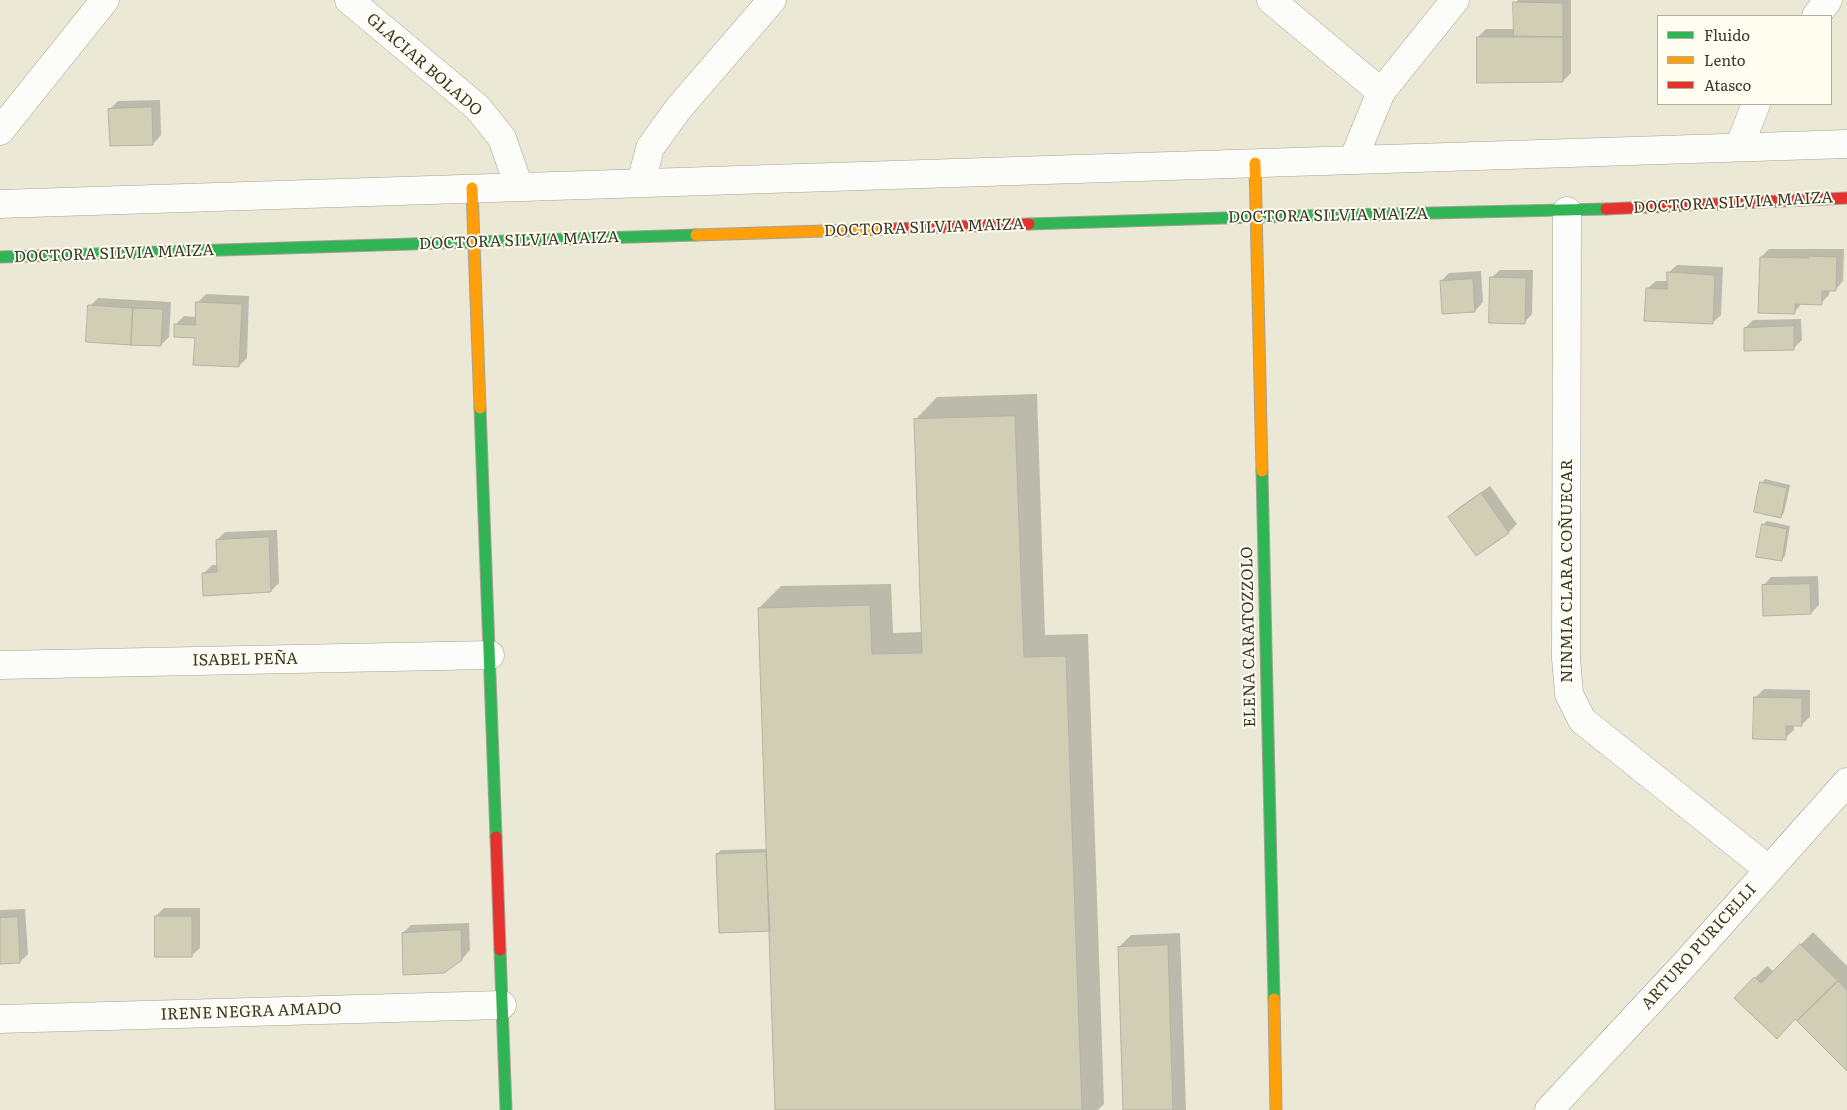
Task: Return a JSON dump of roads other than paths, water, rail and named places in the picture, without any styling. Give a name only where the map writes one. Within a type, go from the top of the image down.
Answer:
[{"type":"street","points":[[0,132],[105,0]]},
{"type":"street","name":"GLACIAR BOLADO","points":[[349,0],[478,108],[502,138],[519,187]]},
{"type":"street","points":[[641,183],[650,148],[678,109],[772,0]]},
{"type":"street","points":[[1272,0],[1381,92]]},
{"type":"street","points":[[1353,160],[1381,92],[1455,0]]},
{"type":"street","points":[[1817,15],[1828,0]]},
{"type":"street","points":[[1739,148],[1756,105]]},
{"type":"street","points":[[0,204],[1847,144]]},
{"type":"street","name":"ELENA CARATOZZOLO","points":[[1255,163],[1276,1110]]},
{"type":"street","points":[[472,188],[506,1110]]},
{"type":"street","name":"DOCTORA SILVIA MAIZA","points":[[0,257],[1256,217],[1567,211],[1847,198]]},
{"type":"street","name":"NINMIA CLARA COÑUECAR","points":[[1567,211],[1566,658],[1568,694],[1582,720],[1768,868]]},
{"type":"street","name":"ISABEL PEÑA","points":[[0,665],[490,655]]},
{"type":"street","name":"ARTURO PURICELLI","points":[[1550,1110],[1685,964],[1768,868],[1847,782]]},
{"type":"street","name":"IRENE NEGRA AMADO","points":[[0,1019],[502,1004]]}]
